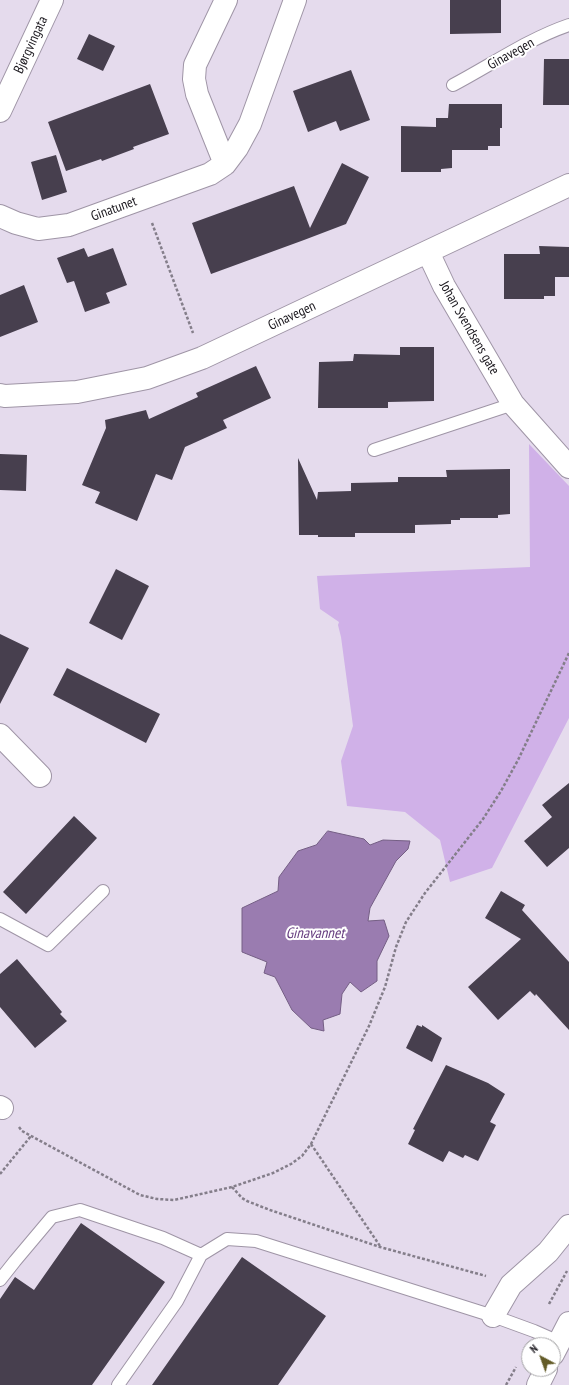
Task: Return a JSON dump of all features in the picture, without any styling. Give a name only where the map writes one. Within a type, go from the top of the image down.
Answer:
[{"type":"street","name":"Bjørgvingata","points":[[0,111],[52,0]]},
{"type":"street","points":[[225,164],[197,94],[194,80],[196,65],[226,0]]},
{"type":"street","name":"Ginatunet","points":[[0,216],[38,230],[69,225],[210,174],[225,164],[237,148],[250,124],[295,0]]},
{"type":"street","name":"Ginavegen","points":[[0,395],[77,392],[147,378],[202,358],[569,185]]},
{"type":"street","name":"Johan Svendsens gate","points":[[428,252],[444,286],[513,404],[569,467]]},
{"type":"street","points":[[0,735],[40,776]]},
{"type":"street","points":[[493,1316],[511,1285],[548,1252],[569,1226]]},
{"type":"street","points":[[561,1338],[569,1323]]},
{"type":"lane","name":"Ginavegen","points":[[453,85],[522,46],[569,25]]},
{"type":"lane","points":[[374,450],[513,404]]},
{"type":"lane","points":[[0,920],[48,945],[103,891]]},
{"type":"lane","points":[[0,1280],[14,1261],[52,1217],[80,1210],[163,1238],[201,1255]]},
{"type":"lane","points":[[118,1385],[177,1301],[201,1255],[227,1239],[256,1241],[493,1316],[534,1331],[542,1337]]},
{"type":"path","points":[[142,199],[164,252],[202,358]]},
{"type":"path","points":[[1,1107],[22,1131],[140,1195],[157,1200],[174,1200],[232,1187],[274,1173],[302,1156],[311,1144],[369,1026],[385,987],[396,947],[406,922],[425,893],[483,819],[501,791],[518,760],[569,653]]},
{"type":"path","points":[[0,1174],[31,1136]]},
{"type":"path","points":[[311,1144],[380,1247]]},
{"type":"path","points":[[232,1187],[242,1198],[247,1201],[380,1247],[478,1274],[511,1285]]},
{"type":"shaded area","points":[[529,444],[569,486],[569,718],[492,868],[450,882],[440,840],[405,812],[347,806],[341,761],[353,726],[341,637],[338,625],[339,622],[320,609],[317,576],[530,567]]},
{"type":"water","name":"Ginavannet","points":[[328,831],[364,839],[370,845],[383,840],[410,841],[408,849],[396,861],[370,908],[368,921],[384,920],[389,936],[377,961],[377,981],[361,992],[350,982],[342,994],[340,1014],[323,1020],[324,1031],[311,1028],[292,1010],[275,977],[264,973],[267,962],[242,952],[242,908],[278,891],[279,877],[298,851],[316,845]]},
{"type":"building","points":[[450,0],[501,0],[501,33],[450,34]]},
{"type":"building","points":[[89,34],[115,46],[103,71],[77,59]]},
{"type":"building","points":[[544,59],[569,59],[569,105],[543,105]]},
{"type":"building","points":[[351,70],[370,120],[340,131],[336,121],[308,132],[293,91]]},
{"type":"building","points":[[150,84],[169,134],[133,147],[134,149],[102,161],[101,159],[66,171],[48,122]]},
{"type":"building","points":[[449,104],[502,104],[500,146],[488,146],[488,150],[452,150],[452,168],[441,169],[441,172],[401,172],[401,126],[436,127],[436,118],[448,118]]},
{"type":"building","points":[[56,155],[67,192],[42,200],[31,162]]},
{"type":"building","points":[[342,163],[369,177],[346,224],[211,274],[192,223],[294,186],[310,228]]},
{"type":"building","points":[[539,246],[569,247],[569,277],[555,277],[555,296],[544,296],[544,299],[504,299],[504,254],[540,254]]},
{"type":"building","points":[[84,248],[88,257],[113,248],[127,285],[106,293],[110,303],[85,312],[74,281],[67,283],[57,258]]},
{"type":"building","points":[[24,285],[38,322],[0,337],[0,295]]},
{"type":"building","points":[[400,347],[434,347],[434,401],[388,402],[388,408],[318,408],[319,362],[353,361],[354,354],[400,355]]},
{"type":"building","points":[[256,366],[271,398],[223,420],[227,428],[185,447],[172,480],[156,474],[137,521],[95,503],[100,492],[82,485],[106,428],[105,420],[146,410],[149,419],[198,397],[196,393]]},
{"type":"building","points":[[0,454],[27,455],[26,491],[0,490]]},
{"type":"building","points":[[298,458],[317,500],[318,492],[351,491],[351,483],[398,482],[398,477],[447,477],[446,470],[510,469],[510,514],[498,515],[498,518],[460,518],[460,520],[451,520],[451,524],[415,525],[415,533],[355,533],[355,537],[318,537],[318,535],[299,535]]},
{"type":"building","points":[[116,569],[149,586],[122,640],[89,623]]},
{"type":"building","points":[[0,634],[29,648],[0,704]]},
{"type":"building","points":[[67,668],[160,714],[146,743],[53,695]]},
{"type":"building","points":[[569,783],[569,848],[547,867],[524,841],[552,817],[542,805]]},
{"type":"building","points":[[74,816],[97,838],[26,914],[3,892]]},
{"type":"building","points":[[501,891],[525,905],[522,910],[569,962],[569,1030],[536,994],[535,996],[530,991],[498,1020],[468,987],[521,939],[485,918]]},
{"type":"building","points":[[17,959],[62,1012],[60,1014],[67,1021],[35,1048],[0,1007],[0,974]]},
{"type":"building","points":[[417,1025],[422,1027],[422,1025],[442,1038],[432,1062],[406,1048]]},
{"type":"building","points":[[446,1065],[488,1083],[505,1094],[490,1122],[496,1125],[478,1161],[465,1155],[463,1158],[449,1151],[443,1162],[408,1144],[415,1130],[413,1129]]},
{"type":"building","points":[[81,1223],[165,1282],[92,1385],[0,1385],[0,1299],[15,1277],[34,1290]]},
{"type":"building","points":[[242,1257],[326,1316],[278,1385],[152,1385]]}]
